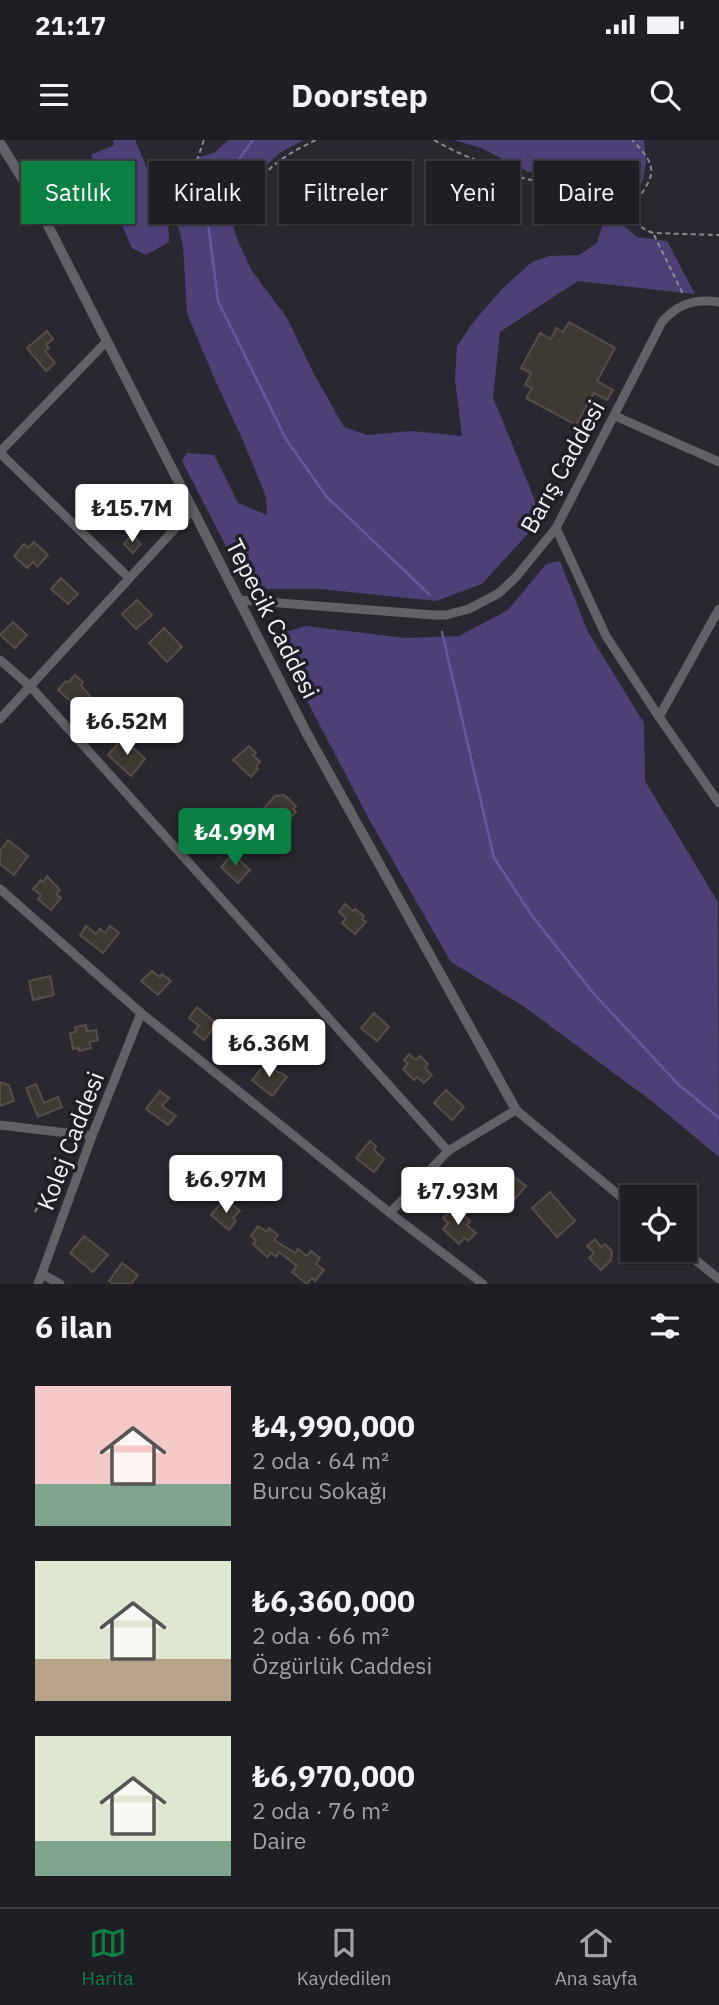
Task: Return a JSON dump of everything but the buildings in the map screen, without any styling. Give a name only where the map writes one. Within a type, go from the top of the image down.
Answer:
[{"type":"street","name":"Tepecik Caddesi","points":[[0,143],[32,194],[306,732],[516,1110]]},
{"type":"street","points":[[687,303],[707,300],[719,302]]},
{"type":"street","name":"Barış Caddesi","points":[[240,600],[434,615],[457,612],[481,604],[499,593],[516,577],[556,527],[662,322],[671,311],[687,303]]},
{"type":"street","points":[[107,341],[0,452],[129,578]]},
{"type":"street","points":[[615,416],[719,462]]},
{"type":"street","points":[[0,719],[193,509]]},
{"type":"street","points":[[556,527],[606,636],[719,803]]},
{"type":"street","points":[[659,717],[719,609]]},
{"type":"street","points":[[0,660],[30,686],[448,1151]]},
{"type":"street","points":[[0,889],[141,1013],[482,1284]]},
{"type":"street","name":"Kolej Caddesi","points":[[40,1279],[92,1136],[141,1013]]},
{"type":"street","points":[[390,1213],[448,1151],[516,1110],[620,1196]]},
{"type":"street","points":[[0,1125],[92,1136]]},
{"type":"street","points":[[697,1261],[719,1279]]},
{"type":"street","points":[[40,1279],[60,1284]]},
{"type":"path","points":[[204,140],[185,195],[200,208],[215,212],[243,195],[284,158],[316,140]]},
{"type":"path","points":[[434,140],[463,155],[534,179]]},
{"type":"path","points":[[632,140],[648,155],[652,169],[649,182],[639,197]]},
{"type":"path","points":[[638,224],[653,233],[719,235]]},
{"type":"path","points":[[653,233],[687,303]]},
{"type":"path","points":[[35,1213],[56,1174],[84,1159]]},
{"type":"shaded area","points":[[113,140],[135,140],[149,173],[149,224],[168,224],[169,242],[146,255],[132,248],[121,224],[135,224],[135,161],[94,161],[91,155],[114,145]]},
{"type":"shaded area","points":[[228,140],[304,140],[281,152],[265,167],[265,161],[189,161],[215,152]]},
{"type":"shaded area","points":[[454,140],[644,140],[646,163],[642,183],[639,184],[639,161],[534,161],[534,171],[528,172],[520,168],[520,161],[506,161],[481,148]]},
{"type":"shaded area","points":[[178,224],[233,224],[252,271],[287,318],[344,427],[367,435],[412,431],[462,436],[455,379],[457,346],[502,289],[532,262],[549,256],[579,255],[597,243],[603,224],[622,224],[637,237],[667,241],[695,294],[578,281],[500,332],[493,397],[542,518],[482,584],[436,601],[321,589],[248,589],[182,461],[187,453],[214,455],[238,503],[267,515],[266,497],[187,313],[183,246]]},
{"type":"shaded area","points":[[560,561],[588,632],[644,723],[645,781],[718,902],[719,1157],[653,1102],[523,1006],[451,962],[370,821],[273,636],[305,626],[406,638],[459,636],[508,610],[546,564]]},
{"type":"waterway","points":[[238,161],[253,140]]},
{"type":"waterway","points":[[208,224],[218,301],[286,439],[326,496],[430,595]]},
{"type":"waterway","points":[[442,632],[494,858],[533,917],[594,994],[678,1084],[719,1118]]}]
